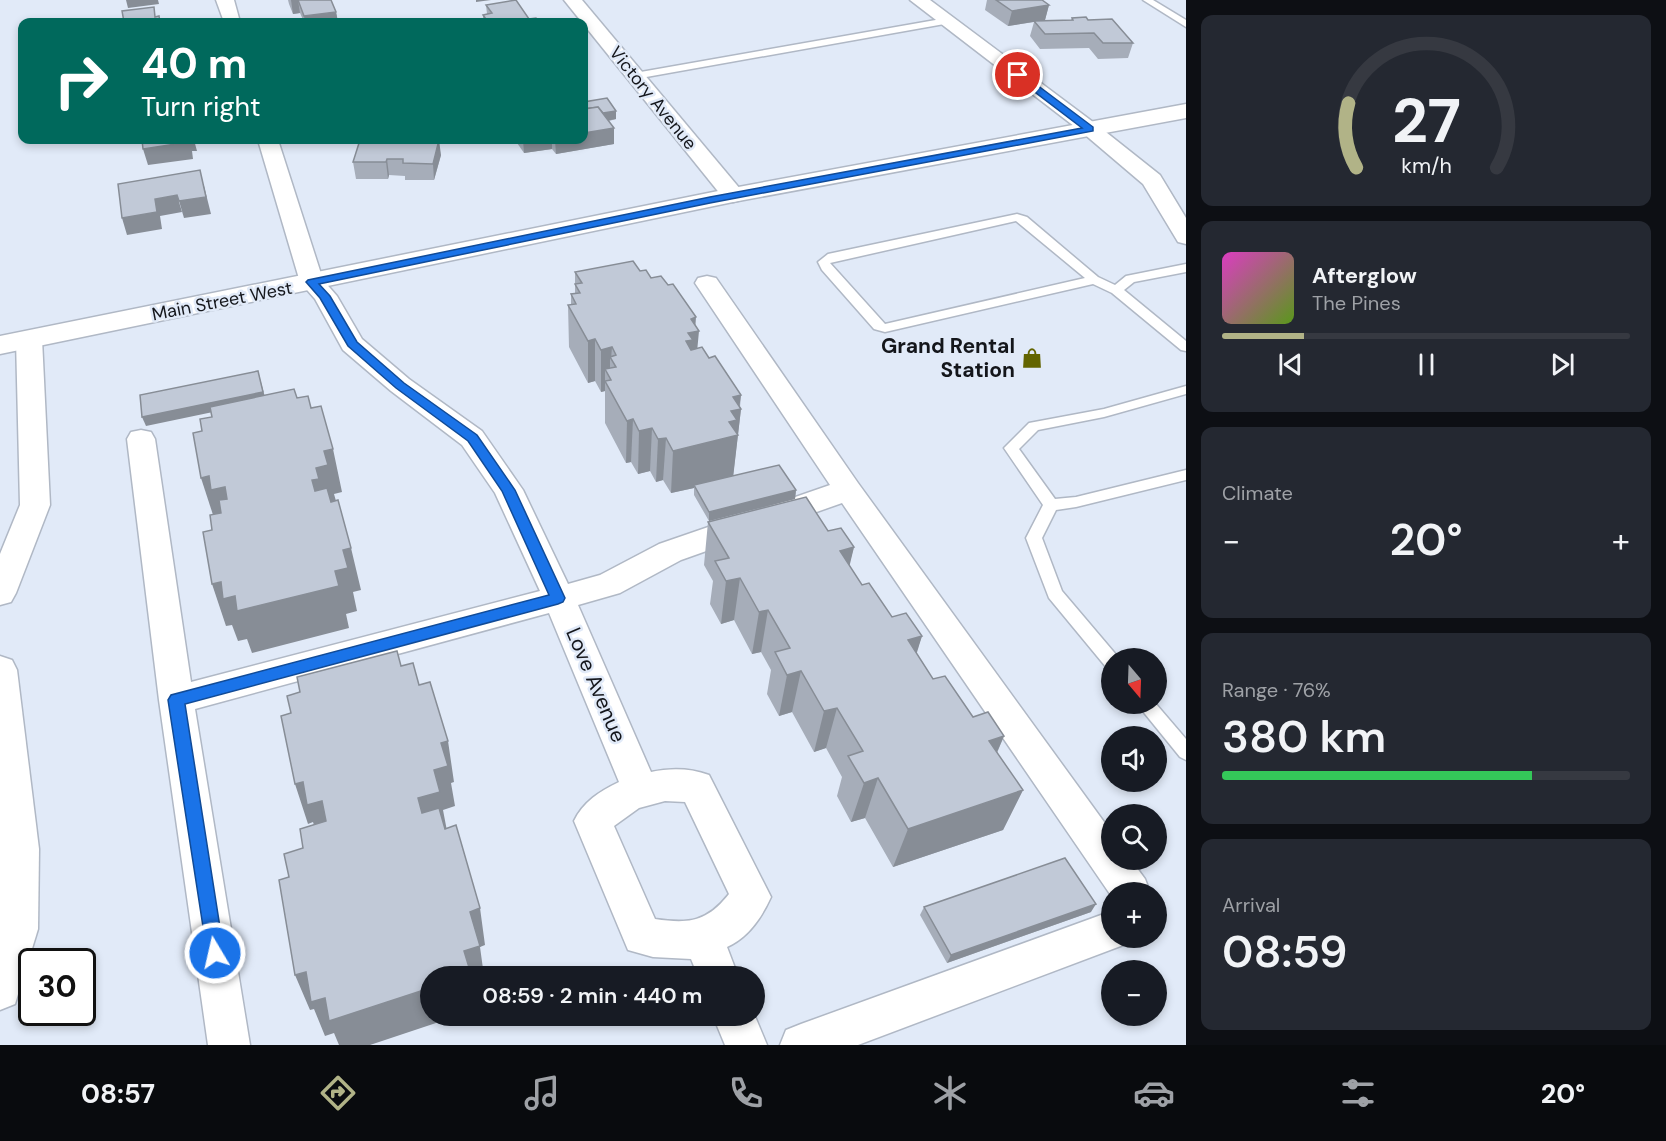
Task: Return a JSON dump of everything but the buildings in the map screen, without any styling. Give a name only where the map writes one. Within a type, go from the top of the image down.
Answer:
[{"type":"main road","name":"Main Street West","points":[[0,345],[733,195],[1186,111]]},
{"type":"street","points":[[225,0],[231,18]]},
{"type":"street","name":"Victory Avenue","points":[[573,0],[588,18]]},
{"type":"street","points":[[919,0],[1090,129],[1152,180],[1186,237]]},
{"type":"street","name":"Victory Avenue","points":[[588,18],[733,195]]},
{"type":"street","name":"Love Avenue","points":[[269,144],[312,282],[325,296],[352,344],[400,386],[472,438],[508,490],[558,598],[640,789]]},
{"type":"street","points":[[707,283],[848,490],[1124,882]]},
{"type":"street","points":[[0,593],[34,505],[29,339]]},
{"type":"street","points":[[141,440],[176,700],[229,1045]]},
{"type":"street","points":[[176,700],[609,585],[670,552],[848,490]]},
{"type":"street","points":[[0,670],[20,849],[18,929],[0,989]]},
{"type":"street","points":[[665,785],[696,786],[751,897],[727,925],[703,938],[672,942],[642,936],[593,821],[615,801],[640,789],[665,785]]},
{"type":"street","points":[[801,1045],[1101,934]]},
{"type":"street","points":[[703,938],[714,966]]},
{"type":"street","points":[[738,1026],[746,1045]]},
{"type":"lane","points":[[1147,0],[1186,24]]},
{"type":"lane","points":[[635,76],[947,21]]},
{"type":"lane","points":[[1094,280],[885,328],[878,326],[824,262],[828,258],[1017,217],[1023,219],[1094,280],[1116,290],[1186,347]]},
{"type":"lane","points":[[1116,290],[1130,279],[1186,268]]},
{"type":"lane","points":[[1051,505],[1011,448],[1034,426],[1104,412],[1186,390]]},
{"type":"lane","points":[[1051,505],[1076,502],[1186,475]]},
{"type":"lane","points":[[1051,505],[1034,538],[1055,594],[1101,649]]},
{"type":"lane","points":[[1154,714],[1186,752]]},
{"type":"place","name":"Grand Rental Station","points":[[1032,358]]},
{"type":"route","points":[[215,953],[176,700],[558,598],[540,554],[508,490],[472,438],[400,386],[352,344],[325,296],[312,282],[710,200],[1090,129],[1018,75]]}]
